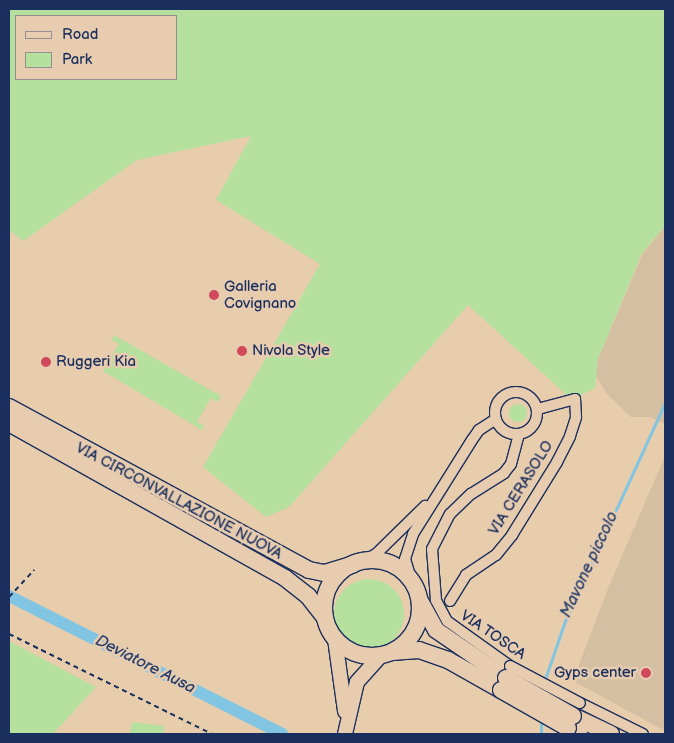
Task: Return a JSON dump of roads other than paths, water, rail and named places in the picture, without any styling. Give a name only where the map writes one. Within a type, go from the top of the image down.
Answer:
[{"type":"main road","name":"VIA CIRCONVALLAZIONE NUOVA","points":[[9,407],[309,570],[325,572],[358,563]]},
{"type":"main road","name":"VIA CIRCONVALLAZIONE NUOVA","points":[[9,422],[285,578],[308,596],[325,618]]},
{"type":"main road","points":[[506,678],[419,650],[386,654],[356,653],[335,639],[325,618],[328,590],[338,574],[358,563],[390,564],[412,582],[436,630],[506,678],[575,720],[611,734]]},
{"type":"main road","points":[[386,654],[406,642],[416,627],[419,599]]},
{"type":"street","points":[[511,392],[525,393],[537,409],[532,428],[519,434],[502,429],[496,419],[500,400],[511,392]]},
{"type":"street","name":"VIA CERASOLO","points":[[450,601],[466,575],[496,555],[512,535],[558,462],[576,416],[575,399],[537,409]]},
{"type":"street","points":[[412,582],[405,559],[406,546],[435,496],[479,430],[496,419]]},
{"type":"street","name":"VIA TOSCA","points":[[519,434],[511,464],[504,473],[471,494],[450,514],[432,549],[436,600],[447,621],[506,678],[575,720],[643,734]]},
{"type":"street","points":[[358,563],[376,554],[435,496]]},
{"type":"street","points":[[335,639],[345,728]]},
{"type":"street","points":[[345,728],[357,682],[386,654]]},
{"type":"waterway","name":"Mavone piccolo","points":[[544,682],[565,621],[665,403]]},
{"type":"waterway","name":"Deviatore Ausa","points":[[9,596],[282,734]]},
{"type":"waterway","name":"Mavone piccolo","points":[[541,718],[541,734]]},
{"type":"place","name":"Galleria Covignano","points":[[214,295]]},
{"type":"place","name":"Nivola Style","points":[[242,351]]},
{"type":"place","name":"Ruggeri Kia","points":[[46,362]]},
{"type":"place","name":"Gyps center","points":[[646,673]]}]
